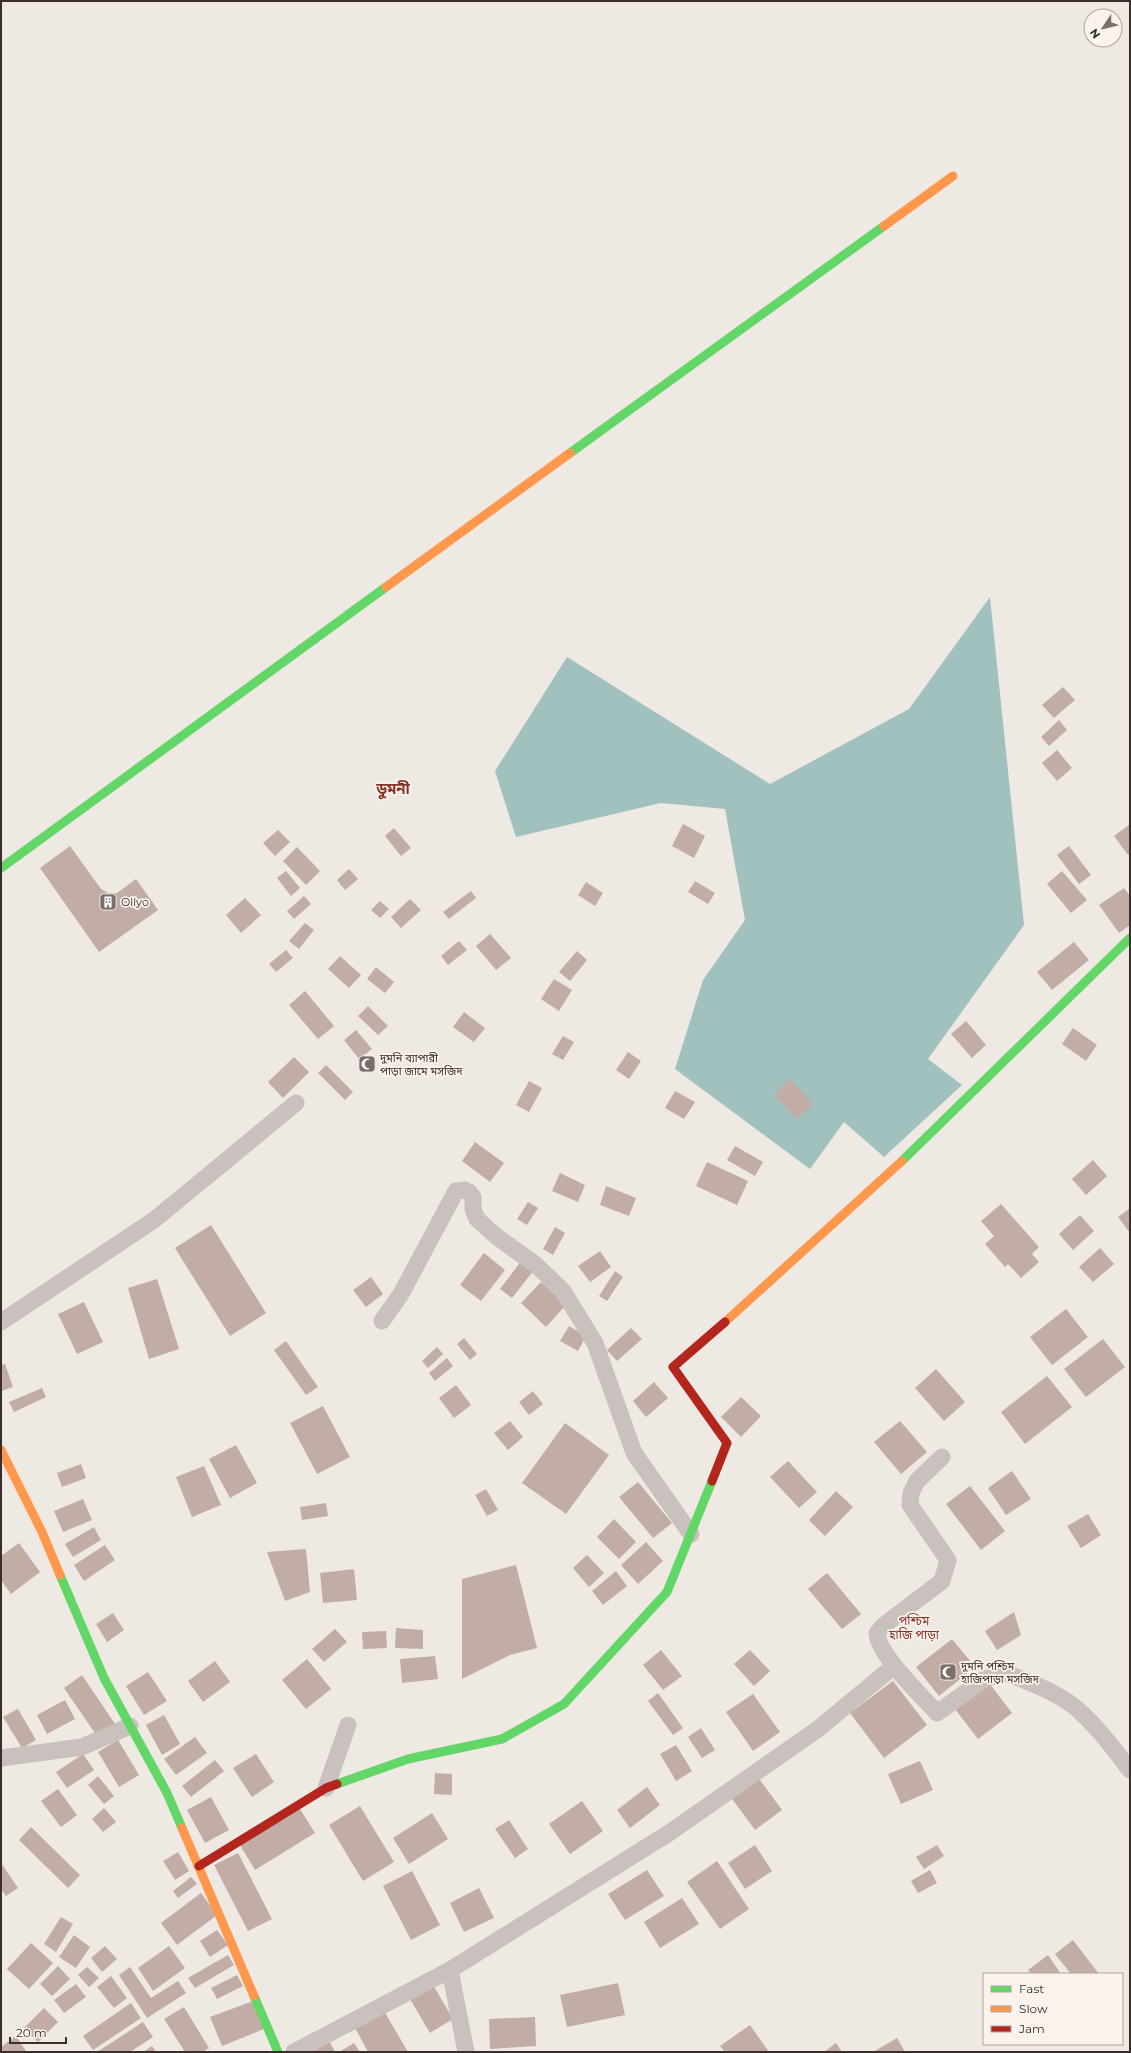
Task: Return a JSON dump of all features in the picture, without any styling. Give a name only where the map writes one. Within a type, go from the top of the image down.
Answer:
[{"type":"street","points":[[1,868],[702,356],[954,176]]},
{"type":"street","points":[[199,1866],[326,1788],[408,1759],[502,1739],[564,1704],[666,1592],[727,1443],[673,1367],[839,1221],[963,1104],[1068,996],[1130,938]]},
{"type":"street","points":[[1,1322],[154,1220],[296,1103]]},
{"type":"street","points":[[382,1321],[404,1287],[456,1191],[465,1190],[469,1192],[473,1197],[473,1209],[477,1219],[496,1236],[536,1266],[562,1291],[595,1343],[634,1453],[691,1534]]},
{"type":"street","points":[[1,1450],[42,1532],[104,1678],[167,1792],[278,2052]]},
{"type":"street","points":[[942,1457],[917,1481],[911,1493],[910,1505],[948,1560],[942,1580],[883,1626],[877,1633],[878,1641],[894,1666],[937,1713],[983,1680],[1004,1672],[1040,1687],[1075,1707],[1099,1730],[1130,1770]]},
{"type":"street","points":[[294,2052],[450,1970],[670,1832],[818,1729],[894,1666]]},
{"type":"street","points":[[326,1788],[348,1725]]},
{"type":"street","points":[[1,1758],[82,1747],[130,1726]]},
{"type":"street","points":[[450,1970],[466,2052]]},
{"type":"water","points":[[990,597],[1024,925],[928,1059],[962,1085],[884,1157],[844,1122],[810,1169],[675,1069],[703,980],[745,920],[725,809],[661,803],[516,837],[495,771],[567,657],[770,784],[909,709]]},
{"type":"building","points":[[1063,687],[1075,700],[1054,718],[1042,705]]},
{"type":"building","points":[[1059,720],[1067,730],[1049,746],[1041,737]]},
{"type":"building","points":[[1057,750],[1072,768],[1057,781],[1042,763]]},
{"type":"building","points":[[683,824],[705,836],[694,858],[672,846]]},
{"type":"building","points":[[1130,824],[1130,854],[1128,855],[1114,836]]},
{"type":"building","points":[[394,828],[411,848],[401,856],[385,836]]},
{"type":"building","points":[[278,830],[290,842],[275,856],[263,843]]},
{"type":"building","name":"Ollyo","points":[[70,846],[101,889],[108,893],[117,893],[136,879],[158,910],[99,952],[40,868]]},
{"type":"building","points":[[1069,846],[1091,875],[1079,884],[1057,855]]},
{"type":"building","points":[[297,847],[320,871],[306,885],[283,861]]},
{"type":"building","points":[[349,869],[358,879],[345,890],[337,880]]},
{"type":"building","points":[[286,871],[300,888],[291,896],[277,878]]},
{"type":"building","points":[[1062,871],[1087,900],[1071,913],[1047,884]]},
{"type":"building","points":[[695,881],[715,893],[708,904],[688,892]]},
{"type":"building","points":[[586,882],[603,893],[595,906],[578,895]]},
{"type":"building","points":[[1124,888],[1130,896],[1130,925],[1119,933],[1099,905]]},
{"type":"building","points":[[471,891],[476,898],[449,919],[443,912]]},
{"type":"building","points":[[304,896],[311,904],[294,919],[287,911]]},
{"type":"building","points":[[245,898],[261,915],[241,933],[226,915]]},
{"type":"building","points":[[410,899],[421,910],[401,928],[391,917]]},
{"type":"building","points":[[380,901],[389,909],[380,918],[371,910]]},
{"type":"building","points":[[305,923],[314,930],[299,949],[289,941]]},
{"type":"building","points":[[490,934],[511,958],[496,970],[476,946]]},
{"type":"building","points":[[459,941],[467,950],[448,965],[441,956]]},
{"type":"building","points":[[1074,942],[1089,960],[1052,990],[1037,972]]},
{"type":"building","points":[[286,950],[293,958],[276,972],[269,964]]},
{"type":"building","points":[[577,951],[587,960],[570,981],[559,972]]},
{"type":"building","points":[[340,956],[361,975],[349,988],[328,969]]},
{"type":"building","points":[[376,967],[394,982],[385,993],[367,979]]},
{"type":"building","points":[[554,979],[572,990],[559,1011],[541,999]]},
{"type":"building","points":[[305,991],[334,1026],[318,1039],[289,1005]]},
{"type":"building","points":[[368,1006],[388,1026],[378,1035],[358,1016]]},
{"type":"building","points":[[464,1012],[485,1028],[474,1042],[453,1027]]},
{"type":"building","points":[[966,1021],[986,1045],[972,1058],[951,1034]]},
{"type":"building","points":[[1073,1028],[1097,1045],[1086,1061],[1062,1044]]},
{"type":"building","points":[[356,1030],[372,1049],[359,1059],[344,1040]]},
{"type":"building","points":[[563,1036],[574,1042],[563,1060],[552,1054]]},
{"type":"building","points":[[628,1052],[641,1061],[629,1079],[616,1070]]},
{"type":"building","points":[[294,1057],[309,1072],[283,1098],[268,1082]]},
{"type":"building","points":[[326,1065],[353,1092],[345,1100],[318,1073]]},
{"type":"building","points":[[790,1079],[813,1104],[797,1119],[774,1094]]},
{"type":"building","points":[[529,1081],[542,1088],[529,1112],[516,1105]]},
{"type":"building","points":[[675,1091],[695,1102],[684,1119],[665,1108]]},
{"type":"building","points":[[475,1142],[504,1163],[490,1182],[462,1161]]},
{"type":"building","points":[[735,1146],[763,1162],[755,1176],[727,1160]]},
{"type":"building","points":[[1093,1160],[1107,1176],[1086,1195],[1072,1179]]},
{"type":"building","points":[[707,1162],[748,1181],[737,1205],[696,1186]]},
{"type":"building","points":[[560,1173],[585,1185],[578,1202],[552,1191]]},
{"type":"building","points":[[606,1186],[636,1198],[629,1216],[600,1205]]},
{"type":"building","points":[[528,1202],[538,1208],[527,1225],[517,1219]]},
{"type":"building","points":[[1001,1204],[1039,1247],[1032,1254],[1039,1262],[1021,1278],[1008,1264],[1005,1267],[985,1244],[994,1236],[981,1221]]},
{"type":"building","points":[[1130,1208],[1130,1233],[1118,1217]]},
{"type":"building","points":[[1080,1215],[1094,1231],[1073,1250],[1059,1234]]},
{"type":"building","points":[[211,1225],[266,1313],[230,1336],[175,1248]]},
{"type":"building","points":[[555,1227],[565,1233],[553,1255],[543,1249]]},
{"type":"building","points":[[1100,1248],[1114,1264],[1093,1282],[1079,1267]]},
{"type":"building","points":[[600,1251],[611,1267],[590,1282],[578,1266]]},
{"type":"building","points":[[484,1253],[505,1270],[481,1301],[460,1285]]},
{"type":"building","points":[[522,1260],[534,1270],[512,1298],[500,1289]]},
{"type":"building","points":[[615,1271],[623,1277],[607,1301],[599,1296]]},
{"type":"building","points":[[371,1277],[383,1294],[366,1307],[353,1290]]},
{"type":"building","points":[[157,1279],[179,1349],[149,1359],[128,1288]]},
{"type":"building","points":[[541,1282],[566,1305],[546,1327],[521,1303]]},
{"type":"building","points":[[84,1302],[103,1342],[77,1354],[58,1314]]},
{"type":"building","points":[[1066,1309],[1088,1337],[1052,1365],[1030,1337]]},
{"type":"building","points":[[569,1326],[586,1336],[578,1351],[560,1341]]},
{"type":"building","points":[[631,1328],[642,1339],[617,1361],[607,1350]]},
{"type":"building","points":[[464,1338],[477,1354],[470,1360],[457,1344]]},
{"type":"building","points":[[1103,1339],[1125,1367],[1086,1397],[1064,1369]]},
{"type":"building","points":[[286,1341],[318,1387],[306,1395],[274,1350]]},
{"type":"building","points":[[437,1347],[443,1354],[428,1368],[422,1361]]},
{"type":"building","points":[[447,1358],[453,1366],[435,1381],[429,1373]]},
{"type":"building","points":[[5,1364],[13,1387],[1,1391],[1,1365]]},
{"type":"building","points":[[936,1369],[965,1402],[944,1421],[915,1388]]},
{"type":"building","points":[[1047,1376],[1072,1407],[1025,1444],[1001,1412]]},
{"type":"building","points":[[654,1382],[668,1398],[646,1417],[633,1401]]},
{"type":"building","points":[[456,1385],[471,1405],[454,1418],[439,1398]]},
{"type":"building","points":[[42,1388],[46,1397],[14,1412],[9,1402]]},
{"type":"building","points":[[533,1391],[543,1404],[529,1415],[519,1402]]},
{"type":"building","points":[[741,1397],[761,1416],[741,1437],[721,1417]]},
{"type":"building","points":[[323,1406],[350,1457],[317,1474],[290,1423]]},
{"type":"building","points":[[510,1421],[523,1437],[508,1450],[494,1433]]},
{"type":"building","points":[[900,1421],[927,1452],[901,1474],[874,1442]]},
{"type":"building","points":[[565,1423],[609,1455],[566,1514],[522,1483]]},
{"type":"building","points":[[236,1445],[257,1483],[230,1498],[209,1459]]},
{"type":"building","points":[[788,1461],[817,1492],[799,1508],[770,1477]]},
{"type":"building","points":[[81,1464],[86,1478],[62,1487],[57,1473]]},
{"type":"building","points":[[204,1466],[221,1505],[192,1517],[176,1477]]},
{"type":"building","points":[[1012,1471],[1031,1499],[1006,1515],[988,1488]]},
{"type":"building","points":[[638,1482],[672,1523],[653,1538],[619,1497]]},
{"type":"building","points":[[970,1486],[1005,1531],[981,1550],[946,1504]]},
{"type":"building","points":[[486,1489],[498,1510],[487,1516],[475,1495]]},
{"type":"building","points":[[836,1491],[853,1507],[825,1536],[809,1520]]},
{"type":"building","points":[[83,1499],[92,1520],[63,1532],[54,1511]]},
{"type":"building","points":[[326,1503],[328,1516],[302,1520],[300,1507]]},
{"type":"building","points":[[1088,1514],[1101,1535],[1081,1548],[1067,1526]]},
{"type":"building","points":[[614,1519],[636,1542],[619,1559],[597,1537]]},
{"type":"building","points":[[94,1527],[101,1540],[73,1557],[65,1544]]},
{"type":"building","points":[[646,1542],[663,1561],[638,1584],[621,1565]]},
{"type":"building","points":[[19,1543],[40,1572],[11,1594],[1,1580],[1,1556]]},
{"type":"building","points":[[105,1545],[115,1560],[84,1581],[74,1565]]},
{"type":"building","points":[[306,1549],[310,1592],[285,1601],[267,1552]]},
{"type":"building","points":[[587,1555],[604,1573],[589,1587],[573,1568]]},
{"type":"building","points":[[516,1565],[537,1648],[510,1655],[462,1679],[462,1579]]},
{"type":"building","points":[[354,1569],[357,1600],[323,1603],[320,1573]]},
{"type":"building","points":[[616,1571],[627,1586],[603,1605],[592,1591]]},
{"type":"building","points":[[827,1573],[861,1614],[842,1629],[808,1589]]},
{"type":"building","points":[[1014,1612],[1021,1635],[997,1650],[985,1631]]},
{"type":"building","points":[[113,1613],[124,1630],[107,1642],[96,1624]]},
{"type":"building","points":[[396,1628],[423,1630],[423,1649],[395,1648]]},
{"type":"building","points":[[335,1629],[347,1642],[324,1662],[312,1649]]},
{"type":"building","points":[[386,1631],[387,1648],[363,1649],[362,1632]]},
{"type":"building","points":[[952,1639],[975,1667],[939,1696],[916,1667]]},
{"type":"building","points":[[661,1650],[682,1676],[663,1690],[643,1665]]},
{"type":"building","points":[[750,1650],[770,1671],[754,1686],[734,1664]]},
{"type":"building","points":[[435,1656],[438,1679],[402,1683],[400,1659]]},
{"type":"building","points":[[307,1659],[331,1689],[306,1709],[282,1680]]},
{"type":"building","points":[[215,1661],[230,1682],[203,1702],[188,1681]]},
{"type":"building","points":[[148,1672],[167,1701],[144,1715],[126,1686]]},
{"type":"building","points":[[82,1675],[115,1724],[97,1736],[64,1688]]},
{"type":"building","points":[[893,1681],[927,1725],[884,1758],[850,1713]]},
{"type":"building","points":[[989,1683],[1012,1713],[978,1739],[955,1709]]},
{"type":"building","points":[[658,1693],[683,1728],[673,1735],[648,1701]]},
{"type":"building","points":[[753,1694],[780,1732],[753,1751],[726,1712]]},
{"type":"building","points":[[65,1700],[75,1719],[47,1734],[37,1715]]},
{"type":"building","points":[[18,1709],[36,1740],[22,1748],[3,1717]]},
{"type":"building","points":[[164,1715],[180,1744],[162,1755],[146,1725]]},
{"type":"building","points":[[701,1728],[715,1750],[702,1758],[688,1737]]},
{"type":"building","points":[[195,1737],[207,1753],[176,1775],[164,1759]]},
{"type":"building","points":[[118,1740],[139,1775],[119,1787],[98,1752]]},
{"type":"building","points":[[676,1745],[692,1771],[676,1781],[660,1754]]},
{"type":"building","points":[[83,1754],[94,1770],[67,1788],[56,1772]]},
{"type":"building","points":[[256,1754],[274,1782],[252,1797],[233,1768]]},
{"type":"building","points":[[215,1760],[224,1771],[191,1797],[182,1786]]},
{"type":"building","points":[[920,1761],[933,1790],[901,1804],[888,1774]]},
{"type":"building","points":[[435,1773],[452,1774],[452,1795],[434,1794]]},
{"type":"building","points":[[98,1776],[114,1796],[104,1804],[88,1785]]},
{"type":"building","points":[[757,1776],[782,1810],[755,1830],[730,1796]]},
{"type":"building","points":[[647,1787],[660,1805],[630,1828],[617,1810]]},
{"type":"building","points":[[58,1789],[77,1815],[61,1827],[41,1801]]},
{"type":"building","points":[[211,1797],[229,1830],[205,1843],[187,1810]]},
{"type":"building","points":[[582,1801],[603,1831],[570,1854],[549,1824]]},
{"type":"building","points":[[360,1806],[394,1862],[363,1881],[329,1825]]},
{"type":"building","points":[[104,1808],[116,1822],[103,1832],[92,1819]]},
{"type":"building","points":[[300,1809],[315,1833],[255,1870],[240,1845]]},
{"type":"building","points":[[432,1813],[448,1839],[409,1864],[393,1838]]},
{"type":"building","points":[[509,1820],[528,1849],[515,1858],[495,1829]]},
{"type":"building","points":[[31,1827],[80,1875],[68,1888],[19,1840]]},
{"type":"building","points":[[755,1845],[772,1871],[745,1889],[728,1863]]},
{"type":"building","points":[[937,1845],[944,1856],[924,1869],[916,1857]]},
{"type":"building","points":[[178,1852],[189,1871],[175,1880],[163,1861]]},
{"type":"building","points":[[238,1853],[272,1919],[248,1931],[214,1865]]},
{"type":"building","points":[[717,1861],[749,1909],[720,1929],[687,1882]]},
{"type":"building","points":[[1,1863],[18,1888],[6,1896],[1,1889]]},
{"type":"building","points":[[647,1870],[664,1896],[625,1920],[608,1894]]},
{"type":"building","points":[[930,1870],[937,1883],[918,1893],[911,1881]]},
{"type":"building","points":[[412,1871],[440,1925],[411,1940],[383,1886]]},
{"type":"building","points":[[191,1877],[197,1884],[178,1898],[173,1891]]},
{"type":"building","points":[[479,1888],[494,1918],[464,1932],[450,1903]]},
{"type":"building","points":[[201,1893],[217,1915],[177,1945],[161,1923]]},
{"type":"building","points":[[682,1898],[699,1924],[660,1948],[644,1922]]},
{"type":"building","points":[[61,1917],[73,1924],[56,1952],[44,1944]]},
{"type":"building","points":[[217,1930],[228,1945],[210,1957],[200,1941]]},
{"type":"building","points":[[74,1935],[90,1947],[76,1968],[59,1957]]},
{"type":"building","points":[[1073,1940],[1098,1973],[1070,1973],[1055,1954]]},
{"type":"building","points":[[31,1943],[53,1963],[29,1989],[7,1969]]},
{"type":"building","points":[[105,1946],[117,1959],[102,1972],[91,1958]]},
{"type":"building","points":[[169,1946],[185,1968],[153,1991],[138,1968]]},
{"type":"building","points":[[228,1955],[234,1965],[195,1988],[188,1978]]},
{"type":"building","points":[[1048,1955],[1060,1973],[1030,1973],[1028,1970]]},
{"type":"building","points":[[58,1966],[70,1979],[52,1996],[40,1984]]},
{"type":"building","points":[[87,1967],[99,1978],[89,1987],[78,1975]]},
{"type":"building","points":[[130,1967],[151,1998],[178,1981],[186,1993],[147,2018],[119,1975]]},
{"type":"building","points":[[237,1975],[243,1986],[217,1999],[211,1988]]},
{"type":"building","points":[[111,1976],[127,1998],[114,2008],[97,1987]]},
{"type":"building","points":[[618,1983],[625,2015],[567,2027],[560,1995]]},
{"type":"building","points":[[76,1984],[86,1997],[64,2013],[54,2000]]},
{"type":"building","points":[[433,1985],[453,2019],[430,2033],[410,1999]]},
{"type":"building","points":[[253,2001],[264,2029],[222,2046],[210,2017]]},
{"type":"building","points":[[131,2003],[141,2018],[93,2050],[83,2036]]},
{"type":"building","points":[[184,2007],[209,2048],[202,2052],[185,2052],[164,2019]]},
{"type":"building","points":[[44,2008],[58,2022],[38,2042],[24,2028]]},
{"type":"building","points":[[384,2011],[408,2052],[368,2052],[355,2028]]},
{"type":"building","points":[[535,2017],[536,2046],[490,2049],[489,2019]]},
{"type":"building","points":[[143,2022],[153,2037],[130,2052],[97,2052]]},
{"type":"building","points":[[750,2025],[769,2052],[725,2052],[720,2046]]},
{"type":"building","points":[[16,2036],[26,2051],[3,2052],[1,2047]]},
{"type":"building","points":[[328,2038],[335,2052],[302,2052]]},
{"type":"building","points":[[897,2038],[905,2052],[873,2052]]},
{"type":"building","points":[[354,2043],[360,2052],[339,2052]]},
{"type":"building","points":[[836,2043],[842,2052],[824,2052]]},
{"type":"building","points":[[152,2046],[156,2052],[143,2052]]},
{"type":"traffic: fast","points":[[570,453],[884,226]]},
{"type":"traffic: fast","points":[[1,868],[386,587]]},
{"type":"traffic: fast","points":[[902,1161],[1130,938]]},
{"type":"traffic: fast","points":[[337,1784],[408,1759],[502,1739],[564,1704],[667,1592],[712,1481]]},
{"type":"traffic: fast","points":[[60,1575],[104,1678],[167,1793],[182,1828]]},
{"type":"traffic: fast","points":[[254,1996],[278,2052]]},
{"type":"traffic: slow","points":[[884,226],[953,176]]},
{"type":"traffic: slow","points":[[386,587],[570,453]]},
{"type":"traffic: slow","points":[[725,1322],[902,1161]]},
{"type":"traffic: slow","points":[[1,1450],[42,1532],[60,1575]]},
{"type":"traffic: slow","points":[[182,1828],[254,1996]]},
{"type":"traffic: jam","points":[[712,1481],[727,1443],[673,1367],[725,1322]]},
{"type":"traffic: jam","points":[[199,1866],[326,1788],[337,1784]]},
{"type":"place","name":"Ollyo","points":[[108,902]]},
{"type":"place","name":"দুমনি ব্যাপারী পাড়া জামে মসজিদ","points":[[367,1064]]},
{"type":"place","name":"দুমনি পশ্চিম হাজিপাড়া মসজিদ","points":[[948,1672]]},
{"type":"district","name":"ডুমনী","points":[[393,789]]},
{"type":"district","name":"পশ্চিম হাজি পাড়া","points":[[914,1628]]}]
